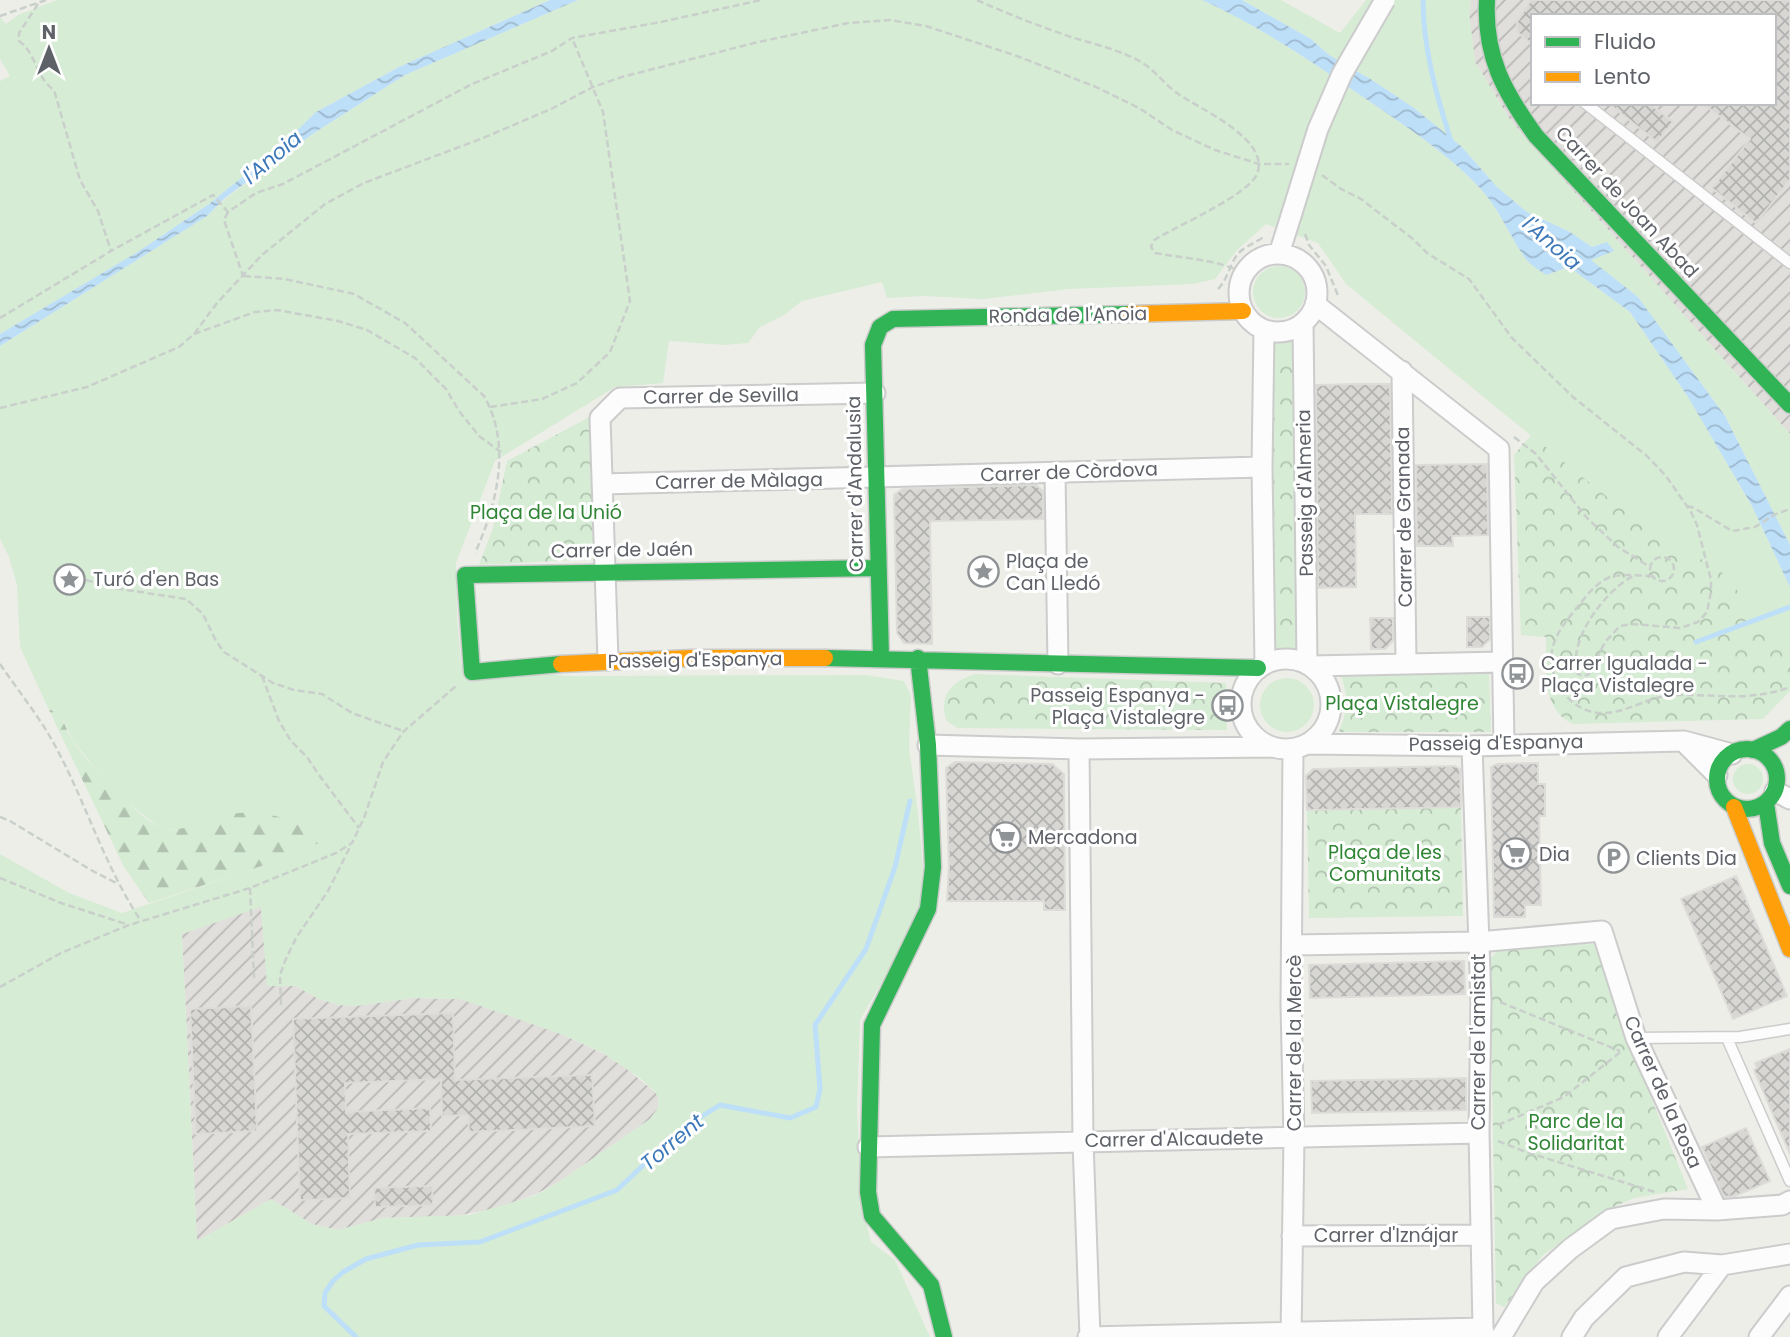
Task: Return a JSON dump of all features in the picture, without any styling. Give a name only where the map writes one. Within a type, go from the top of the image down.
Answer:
[{"type":"street","points":[[1279,254],[1318,129],[1342,74],[1385,0]]},
{"type":"street","name":"Carrer de Joan Abad","points":[[1487,0],[1487,42],[1493,64],[1516,109],[1536,136],[1790,405]]},
{"type":"street","points":[[1279,254],[1291,256],[1309,270],[1317,292],[1315,303],[1303,323],[1284,332],[1264,330],[1248,319],[1239,298],[1239,285],[1244,273],[1259,259],[1279,254]]},
{"type":"street","points":[[1315,303],[1499,449],[1504,744]]},
{"type":"street","name":"Ronda de l'Anoia","points":[[893,319],[1243,311]]},
{"type":"street","name":"Carrer d'Andalusia","points":[[881,657],[873,345],[880,327],[893,319]]},
{"type":"street","name":"Passeig d'Almeria","points":[[1303,323],[1309,665]]},
{"type":"street","points":[[1264,330],[1261,666],[1249,678],[1241,705],[1243,719],[1249,731],[1259,741],[1272,747]]},
{"type":"street","name":"Carrer de Granada","points":[[1402,372],[1406,663]]},
{"type":"street","name":"Carrer de Sevilla","points":[[608,660],[600,418],[620,398],[875,393]]},
{"type":"street","name":"Carrer de Còrdova","points":[[876,478],[1262,467]]},
{"type":"street","points":[[1055,472],[1058,664]]},
{"type":"street","name":"Carrer de Màlaga","points":[[601,484],[876,478]]},
{"type":"street","name":"Carrer de Jaén","points":[[465,575],[878,568]]},
{"type":"street","points":[[465,575],[472,672]]},
{"type":"street","name":"Passeig d'Espanya","points":[[472,672],[608,660],[881,657],[1058,664],[1261,666],[1286,659],[1309,665],[1503,662]]},
{"type":"street","points":[[918,658],[928,746],[933,867],[928,909],[872,1024],[868,1192],[872,1216],[931,1285],[944,1337]]},
{"type":"street","points":[[1301,747],[1321,734],[1329,721],[1332,706],[1330,691],[1323,677],[1309,665]]},
{"type":"street","points":[[1753,750],[1781,737],[1790,729]]},
{"type":"street","points":[[1790,738],[1776,770],[1777,798],[1772,843],[1790,886]]},
{"type":"street","points":[[1684,741],[1717,775],[1721,793],[1734,807],[1790,949]]},
{"type":"street","name":"Passeig d'Espanya","points":[[928,746],[1472,746],[1684,741],[1732,754]]},
{"type":"street","name":"Carrer de l'amistat","points":[[1472,746],[1480,994],[1479,1133],[1484,1332]]},
{"type":"street","name":"Carrer de la Mercè","points":[[1291,1335],[1294,1138],[1291,818],[1301,747]]},
{"type":"street","points":[[1079,748],[1083,1141],[1089,1337],[1484,1332]]},
{"type":"street","points":[[1717,775],[1722,762],[1742,750],[1753,750],[1765,755],[1776,770]]},
{"type":"street","points":[[1734,807],[1751,809],[1777,798]]},
{"type":"street","name":"Carrer de la Rosa","points":[[1478,942],[1602,931],[1636,1038],[1717,1210]]},
{"type":"street","points":[[1293,945],[1478,942]]},
{"type":"street","name":"Carrer d'Alcaudete","points":[[868,1147],[1479,1133]]},
{"type":"street","points":[[1501,1337],[1534,1282],[1570,1249],[1611,1219],[1664,1209],[1717,1210],[1782,1205],[1790,1201]]},
{"type":"street","name":"Carrer d'Iznájar","points":[[1292,1236],[1481,1235]]},
{"type":"street","points":[[1572,1337],[1584,1318],[1626,1277],[1684,1262],[1722,1265],[1790,1254]]},
{"type":"street","points":[[1668,1337],[1722,1265]]},
{"type":"street","points":[[1759,1337],[1790,1296]]},
{"type":"lane","name":"Carrer de Joan Abad","points":[[1587,105],[1790,263]]},
{"type":"lane","points":[[1636,1038],[1727,1038],[1790,1029]]},
{"type":"lane","points":[[1727,1038],[1790,1181]]},
{"type":"path","points":[[0,16],[46,0]]},
{"type":"path","points":[[243,276],[224,220],[227,210],[256,193],[283,184],[472,84],[552,51],[572,38],[761,0]]},
{"type":"path","points":[[977,0],[1024,21],[1141,62],[1174,91],[1241,135],[1255,151],[1259,164],[1258,173],[1249,184],[1228,200],[1153,241],[1152,247],[1155,253],[1193,257],[1230,266],[1244,273]]},
{"type":"path","points":[[38,4],[19,33],[19,41],[27,47],[45,84],[54,90],[80,180],[98,211],[111,251]]},
{"type":"path","points":[[0,408],[87,387],[179,347],[194,334],[217,303],[262,255],[293,228],[345,192],[527,120],[593,87],[647,70],[754,43],[848,23],[890,20],[926,26],[1037,64],[1115,96],[1172,130],[1215,150],[1259,164],[1284,163],[1306,168],[1324,176],[1361,199],[1427,253],[1469,279],[1512,338],[1573,397],[1647,456],[1666,477],[1698,526],[1711,580],[1707,612],[1698,622],[1680,628],[1633,624],[1620,626],[1605,642],[1590,674],[1578,674],[1578,648],[1591,618],[1611,593],[1633,576]]},
{"type":"path","points":[[490,407],[542,400],[577,383],[610,352],[630,301],[603,112],[572,38]]},
{"type":"path","points":[[0,318],[111,251],[213,195],[227,210]]},
{"type":"path","points":[[243,276],[285,279],[354,294],[405,323],[484,396],[490,407],[501,452],[487,526],[465,575]]},
{"type":"path","points":[[194,334],[255,312],[277,310],[338,321],[367,330],[415,358],[446,389],[479,436],[501,452]]},
{"type":"path","points":[[1687,506],[1732,531],[1755,527],[1790,509]]},
{"type":"path","points":[[1652,576],[1650,566],[1656,558],[1662,556],[1672,561],[1674,571],[1669,579],[1662,581],[1652,576],[1612,576],[1595,586],[1569,617],[1555,640],[1551,653],[1555,679],[1570,700],[1580,708],[1606,713],[1618,712],[1667,695],[1755,696],[1790,687]]},
{"type":"path","points":[[86,580],[114,588],[186,599],[199,608],[224,652],[261,676],[280,687],[323,694],[352,713],[403,732]]},
{"type":"path","points":[[0,664],[52,740],[118,884],[141,921]]},
{"type":"path","points":[[281,1005],[280,975],[285,961],[296,938],[328,891],[359,828],[383,762],[403,732],[472,672]]},
{"type":"path","points":[[261,676],[279,721],[291,741],[307,757],[359,828]]},
{"type":"path","points":[[0,817],[118,884]]},
{"type":"path","points":[[0,986],[61,953],[129,925],[250,888],[336,853],[352,842]]},
{"type":"path","points":[[0,878],[61,903],[129,925]]},
{"type":"path","points":[[250,888],[254,978]]},
{"type":"path","points":[[1480,994],[1620,1051]]},
{"type":"path","points":[[1479,1133],[1564,1097],[1636,1038]]},
{"type":"path","points":[[1479,1133],[1526,1152],[1643,1187],[1664,1196]]},
{"type":"shaded area","points":[[1471,0],[1790,0],[1790,434],[1510,120],[1475,62],[1469,14]]},
{"type":"shaded area","points":[[261,906],[268,986],[296,986],[319,999],[340,1005],[355,1006],[414,998],[460,999],[480,1005],[561,1034],[615,1059],[656,1093],[658,1108],[650,1119],[559,1182],[534,1195],[494,1209],[456,1216],[383,1218],[338,1230],[312,1224],[271,1199],[197,1241],[182,934]]},
{"type":"green space","points":[[57,0],[550,0],[399,67],[316,112],[282,145],[209,204],[136,253],[0,334],[0,81],[10,76],[0,59],[0,17],[6,24],[18,15]]},
{"type":"green space","points":[[578,0],[1202,0],[1266,33],[1439,151],[1486,195],[1529,263],[1546,275],[1569,267],[1630,312],[1688,397],[1752,506],[1790,587],[1790,656],[1724,574],[1611,500],[1492,404],[1346,284],[1318,243],[1266,224],[1236,251],[1215,279],[1193,284],[1069,289],[983,299],[924,296],[887,298],[882,282],[802,301],[784,315],[760,327],[748,343],[725,345],[669,341],[663,383],[615,387],[495,461],[456,563],[461,664],[567,676],[866,675],[904,681],[911,696],[909,747],[925,887],[917,921],[860,1020],[857,1110],[862,1205],[871,1242],[895,1260],[930,1337],[0,1337],[0,854],[69,893],[122,913],[277,861],[327,839],[212,819],[187,829],[161,829],[121,797],[73,741],[59,711],[49,710],[20,647],[17,585],[9,557],[0,539],[0,346],[207,216],[225,199],[314,133],[405,75]],"holes":[[[261,907],[267,986],[296,986],[319,999],[340,1005],[355,1006],[414,998],[460,999],[561,1034],[601,1052],[640,1078],[656,1093],[658,1107],[650,1119],[559,1182],[534,1196],[469,1215],[383,1218],[338,1230],[312,1224],[271,1199],[197,1241],[182,934]]]},
{"type":"green space","points":[[1242,0],[1281,0],[1340,33],[1366,0],[1471,0],[1469,14],[1475,62],[1510,120],[1790,434],[1790,545],[1725,416],[1638,297],[1590,260],[1613,251],[1607,243],[1592,247],[1570,232],[1527,212],[1497,187],[1461,146],[1414,108],[1329,55],[1311,39]]},
{"type":"green space","points":[[1279,266],[1289,268],[1297,274],[1303,282],[1303,302],[1297,310],[1289,316],[1279,318],[1269,316],[1261,310],[1255,302],[1253,292],[1255,282],[1261,274],[1269,268]]},
{"type":"green space","points":[[1268,340],[1298,341],[1301,652],[1268,653]]},
{"type":"green space","name":"Plaça de la Unió","points":[[595,414],[596,559],[479,565],[493,528],[507,461]]},
{"type":"green space","points":[[1531,435],[1611,500],[1724,574],[1790,656],[1790,691],[1763,719],[1573,724],[1562,717],[1550,698],[1546,674],[1546,637],[1521,635],[1514,455]]},
{"type":"green space","name":"Plaça Vistalegre","points":[[1489,672],[1491,732],[1339,732],[1346,704],[1341,675]]},
{"type":"green space","points":[[975,674],[1226,683],[1227,730],[957,728],[946,720],[946,696],[954,685]]},
{"type":"green space","points":[[1287,678],[1306,686],[1314,705],[1306,724],[1287,732],[1268,724],[1260,705],[1268,686]]},
{"type":"green space","points":[[49,710],[59,711],[72,740],[88,761],[115,790],[155,825],[164,829],[177,829],[228,815],[258,813],[286,819],[328,839],[277,861],[149,903],[124,867]]},
{"type":"green space","points":[[1748,764],[1758,769],[1763,779],[1758,789],[1748,794],[1738,789],[1733,779],[1738,769]]},
{"type":"green space","name":"Plaça de les Comunitats","points":[[1461,807],[1463,916],[1309,918],[1307,810]]},
{"type":"green space","name":"Parc de la Solidaritat","points":[[1595,944],[1647,1063],[1640,1070],[1688,1189],[1634,1198],[1609,1209],[1543,1255],[1504,1307],[1496,1303],[1490,959],[1500,948]]},
{"type":"water","name":"l'Anoia","points":[[550,0],[578,0],[405,75],[314,133],[225,198],[207,216],[0,346],[0,334],[136,253],[209,204],[282,145],[316,112],[399,67]]},
{"type":"water","name":"l'Anoia","points":[[1202,0],[1242,0],[1311,39],[1329,55],[1414,108],[1461,146],[1497,187],[1527,212],[1570,232],[1592,247],[1607,242],[1614,251],[1591,260],[1638,297],[1725,416],[1790,545],[1790,587],[1752,506],[1688,397],[1630,312],[1569,267],[1546,275],[1529,263],[1486,195],[1439,151],[1266,33]]},
{"type":"building","points":[[1531,0],[1790,0],[1790,180],[1756,223],[1712,188],[1750,139],[1705,105],[1776,105],[1776,14],[1531,14],[1531,43],[1518,33],[1517,22]]},
{"type":"building","points":[[1611,105],[1652,105],[1673,122],[1657,142]]},
{"type":"building","points":[[1390,384],[1392,514],[1355,514],[1356,587],[1318,588],[1316,385]]},
{"type":"building","points":[[1487,464],[1488,535],[1452,536],[1453,546],[1417,546],[1416,465]]},
{"type":"building","points":[[1036,485],[1043,491],[1043,519],[930,521],[932,644],[904,643],[897,633],[894,495],[902,489]]},
{"type":"building","points":[[1467,617],[1490,617],[1490,639],[1482,647],[1467,647]]},
{"type":"building","points":[[1370,618],[1393,618],[1393,641],[1385,649],[1371,649]]},
{"type":"building","name":"Mercadona","points":[[955,762],[1052,764],[1064,774],[1065,910],[1044,910],[1044,901],[947,901],[949,866],[946,768]]},
{"type":"building","name":"Dia","points":[[1538,763],[1538,784],[1545,784],[1545,816],[1539,816],[1541,905],[1525,905],[1525,917],[1494,917],[1491,767],[1497,764]]},
{"type":"building","points":[[1455,766],[1460,769],[1461,807],[1307,810],[1306,776],[1313,769]]},
{"type":"building","points":[[1736,876],[1787,996],[1733,1019],[1681,899]]},
{"type":"building","points":[[1464,961],[1465,994],[1310,998],[1309,965]]},
{"type":"building","points":[[251,1006],[257,1131],[196,1134],[190,1009]]},
{"type":"building","points":[[453,1013],[455,1080],[592,1075],[595,1126],[469,1132],[468,1115],[442,1116],[441,1079],[345,1083],[346,1112],[430,1108],[431,1131],[348,1134],[350,1198],[300,1200],[293,1019]]},
{"type":"building","points":[[1790,1049],[1790,1154],[1754,1070],[1757,1068],[1755,1063]]},
{"type":"building","points":[[1466,1078],[1466,1110],[1312,1113],[1311,1081]]},
{"type":"building","points":[[1746,1128],[1770,1181],[1735,1196],[1724,1197],[1702,1147]]},
{"type":"building","points":[[432,1186],[433,1205],[375,1207],[374,1188]]},
{"type":"waterway","points":[[1423,0],[1425,36],[1432,73],[1452,144]]},
{"type":"waterway","name":"Torrent","points":[[1696,642],[1790,607]]},
{"type":"waterway","name":"Torrent","points":[[356,1337],[324,1306],[325,1293],[343,1272],[366,1259],[418,1245],[480,1242],[617,1190],[683,1128],[720,1105],[790,1118],[816,1107],[820,1089],[815,1025],[866,949],[895,867],[910,801]]},
{"type":"traffic: fast","points":[[1487,0],[1489,39],[1498,72],[1514,104],[1536,136],[1790,405]]},
{"type":"traffic: fast","points":[[881,657],[873,345],[880,327],[893,319],[1130,314]]},
{"type":"traffic: fast","points":[[561,664],[472,672],[465,575],[878,568]]},
{"type":"traffic: fast","points":[[825,658],[1258,668]]},
{"type":"traffic: fast","points":[[918,658],[928,745],[933,867],[928,909],[872,1025],[868,1192],[872,1216],[931,1285],[944,1337]]},
{"type":"traffic: fast","points":[[1753,750],[1781,737],[1790,729]]},
{"type":"traffic: fast","points":[[1747,749],[1764,754],[1772,762],[1777,779],[1772,796],[1764,804],[1747,809],[1730,804],[1722,796],[1717,779],[1722,762],[1730,754],[1747,749]]},
{"type":"traffic: fast","points":[[1766,803],[1772,843],[1790,886]]},
{"type":"traffic: slow","points":[[1130,314],[1243,311]]},
{"type":"traffic: slow","points":[[561,664],[691,658],[825,658]]},
{"type":"traffic: slow","points":[[1734,807],[1790,949]]},
{"type":"place","name":"Plaça de Can Lledó","points":[[983,572]]},
{"type":"place","name":"Turó d'en Bas","points":[[70,579]]},
{"type":"place","name":"Carrer Igualada - Plaça Vistalegre","points":[[1518,674]]},
{"type":"place","name":"Passeig Espanya - Plaça Vistalegre","points":[[1228,706]]},
{"type":"place","name":"Mercadona","points":[[1005,837]]},
{"type":"place","name":"Dia","points":[[1516,854]]},
{"type":"place","name":"Clients Dia","points":[[1613,858]]}]
